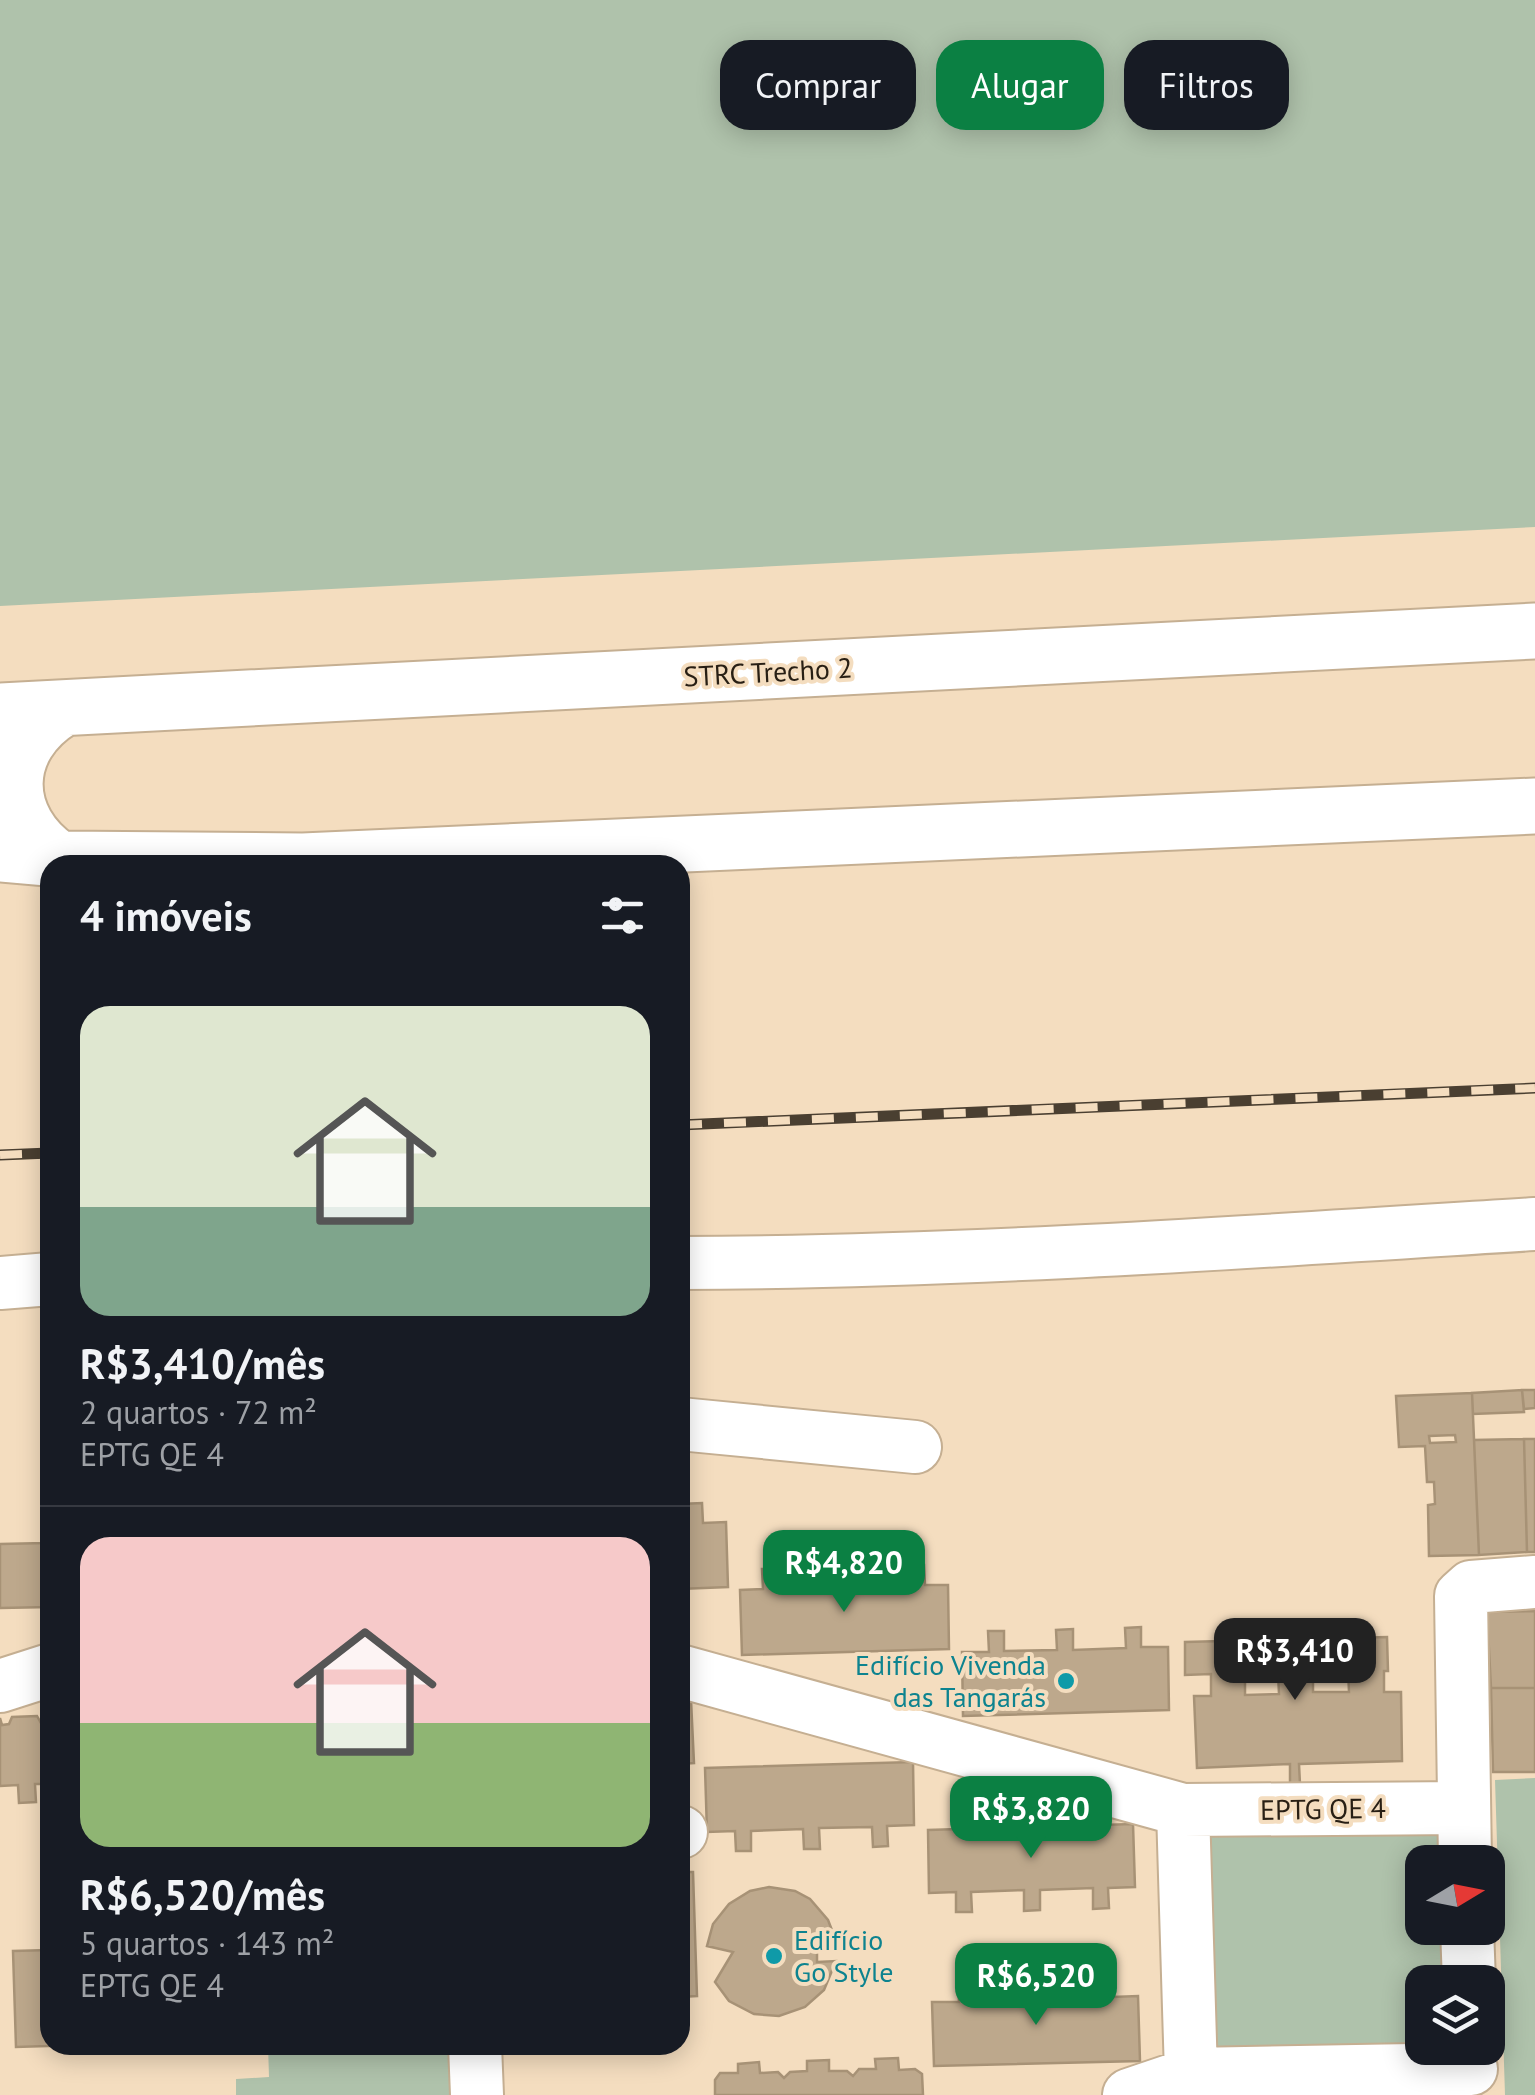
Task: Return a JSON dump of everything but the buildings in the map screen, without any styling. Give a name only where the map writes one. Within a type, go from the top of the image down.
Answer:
[{"type":"main road","name":"STRC Trecho 2","points":[[0,711],[1535,631]]},
{"type":"main road","points":[[52,855],[41,848],[17,814],[13,772],[29,734],[62,709]]},
{"type":"main road","points":[[437,855],[1535,806]]},
{"type":"main road","points":[[0,854],[40,857]]},
{"type":"street","points":[[690,1263],[806,1263],[1123,1250],[1535,1224]]},
{"type":"street","points":[[0,1283],[40,1280]]},
{"type":"street","points":[[690,1425],[915,1447]]},
{"type":"street","points":[[1465,1845],[1462,1596],[1471,1587],[1535,1582]]},
{"type":"street","points":[[0,1686],[40,1673]]},
{"type":"street","name":"EPTG QE 4","points":[[690,1674],[1183,1810],[1464,1808]]},
{"type":"street","points":[[1183,1810],[1191,2074]]},
{"type":"street","points":[[476,2055],[477,2095]]},
{"type":"street","points":[[1129,2095],[1191,2074],[1471,2070]]},
{"type":"green space","points":[[0,0],[1535,0],[1535,527],[0,606]]},
{"type":"green space","points":[[1535,1778],[1535,2095],[1505,2095],[1505,1965],[1501,1965],[1500,1945],[1505,1945],[1505,1845],[1497,1845],[1495,1780]]},
{"type":"green space","points":[[1451,1818],[1452,1845],[1405,1845],[1405,1945],[1453,1945],[1454,1965],[1405,1965],[1405,2049],[1199,2062],[1195,1822]]},
{"type":"green space","points":[[268,2055],[467,2055],[469,2095],[236,2095],[236,2079],[269,2077]]},
{"type":"railway","points":[[690,1125],[1535,1088]]},
{"type":"railway","points":[[0,1155],[40,1153]]},
{"type":"place","name":"Edifício Vivenda das Tangarás","points":[[1066,1681]]},
{"type":"place","name":"Edifício Go Style","points":[[774,1956]]}]
